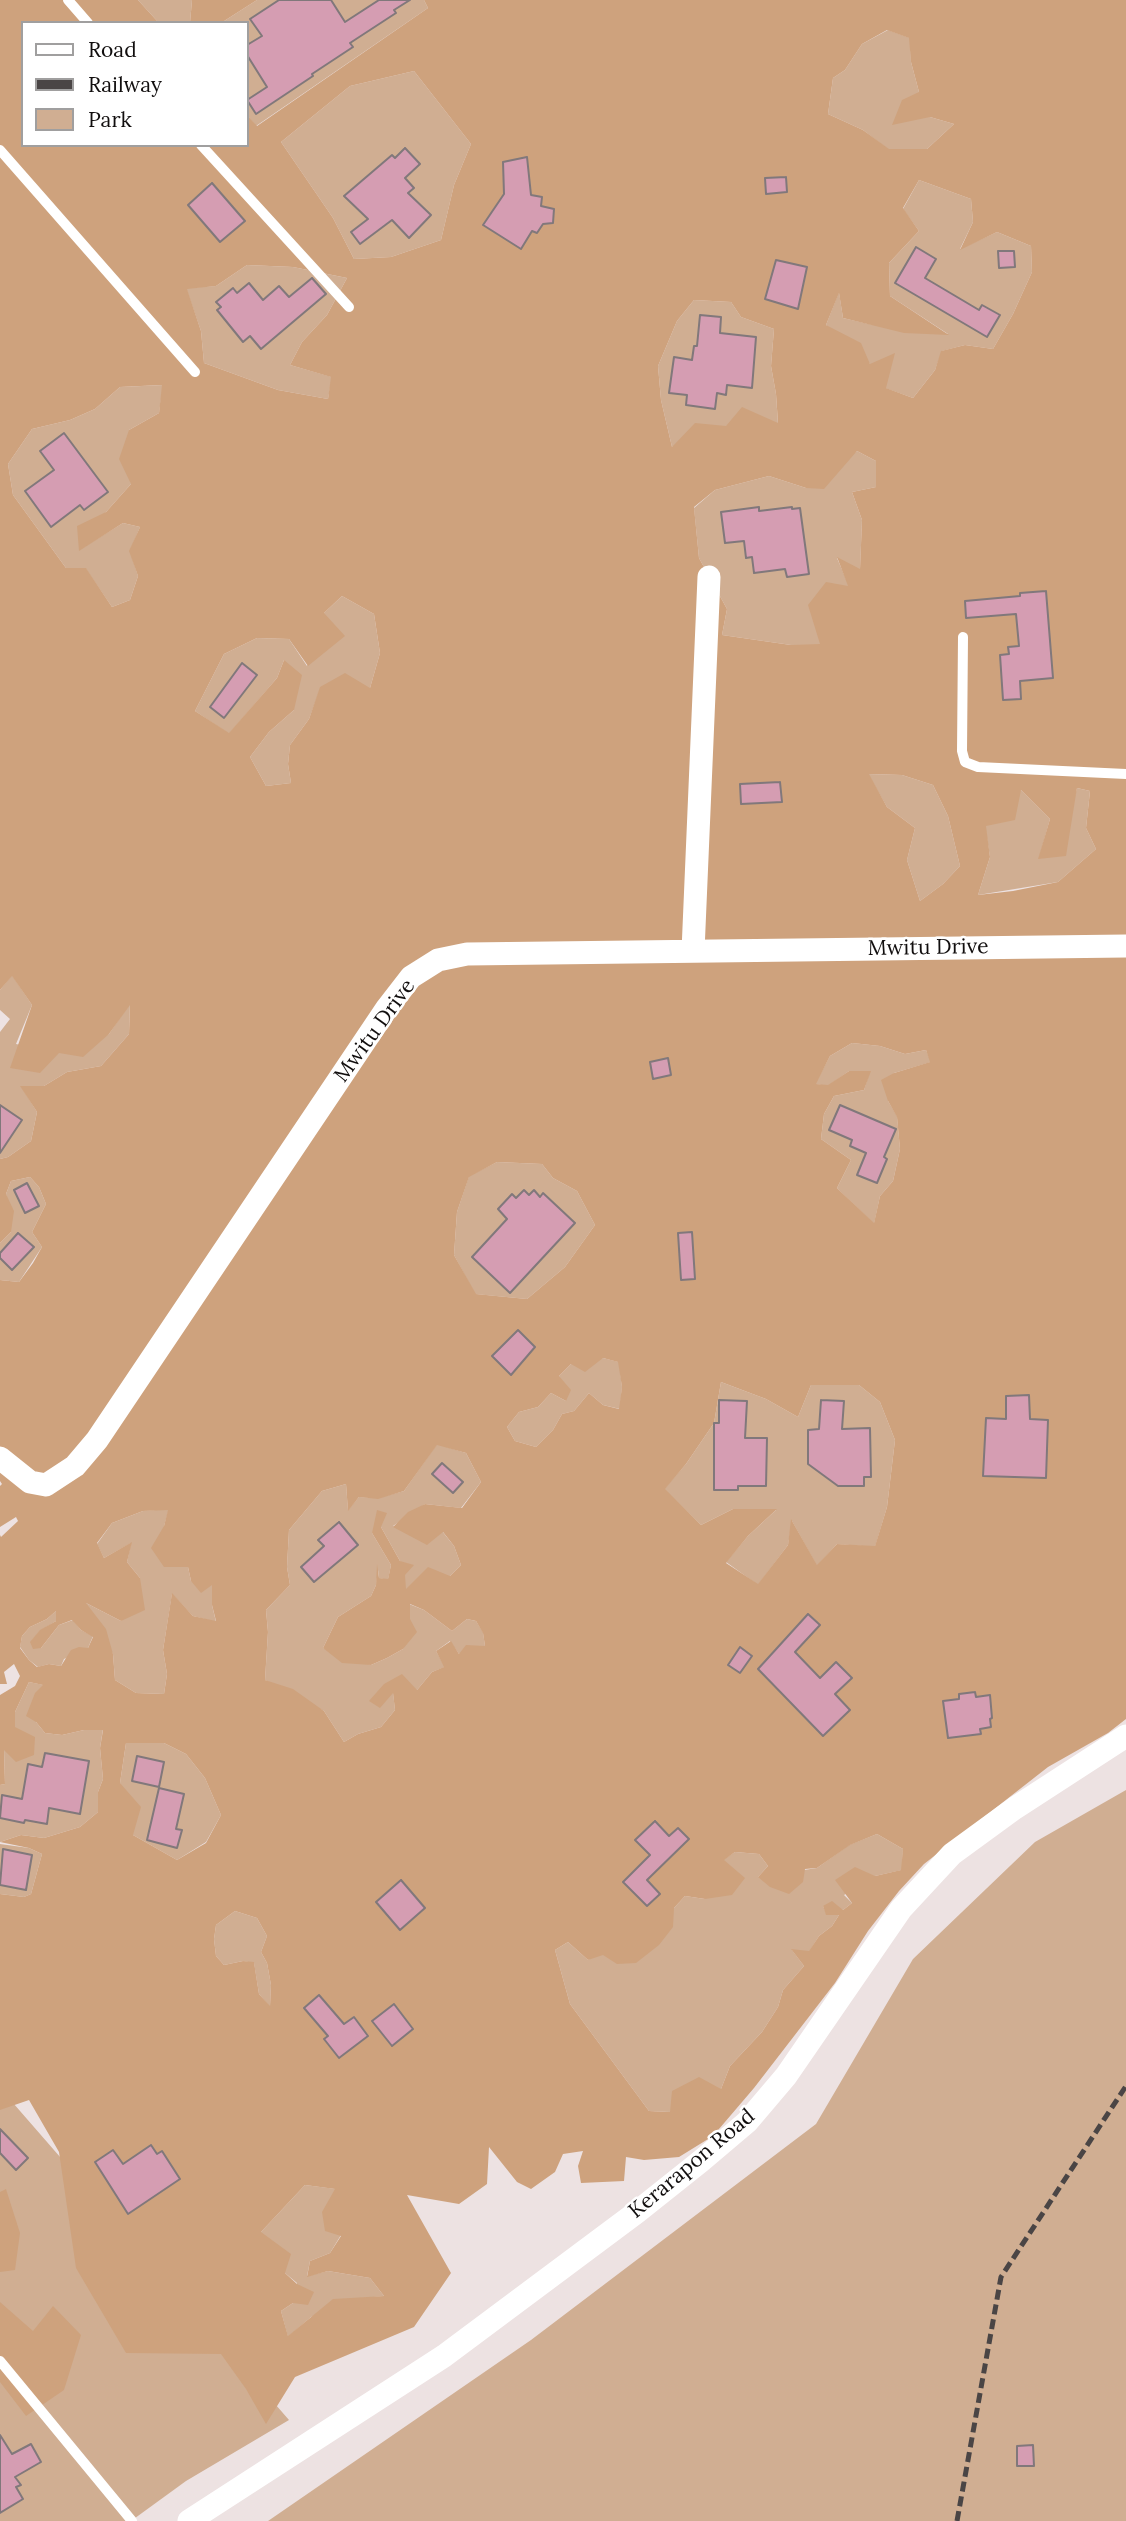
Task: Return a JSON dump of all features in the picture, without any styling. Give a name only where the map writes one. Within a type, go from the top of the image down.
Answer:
[{"type":"street","points":[[693,951],[709,577]]},
{"type":"street","name":"Mwitu Drive","points":[[0,1458],[30,1482],[46,1485],[75,1466],[97,1440],[387,1008],[411,977],[438,960],[467,954],[1126,946]]},
{"type":"street","name":"Kerarapon Road","points":[[189,2521],[444,2356],[637,2212],[710,2153],[747,2122],[786,2076],[901,1909],[952,1854],[1015,1808],[1126,1736]]},
{"type":"lane","points":[[68,0],[87,21]]},
{"type":"lane","points":[[203,147],[349,307]]},
{"type":"lane","points":[[0,150],[195,372]]},
{"type":"lane","points":[[963,637],[962,751],[965,762],[978,766],[1126,774]]},
{"type":"lane","points":[[0,2361],[132,2521]]},
{"type":"green space","points":[[138,0],[192,0],[190,21],[157,21]]},
{"type":"green space","points":[[257,0],[424,0],[428,8],[256,126],[248,116],[248,21],[224,21]]},
{"type":"green space","points":[[888,30],[910,38],[911,62],[919,92],[930,117],[954,124],[927,149],[889,150],[863,130],[828,114],[833,78],[845,70],[862,44]]},
{"type":"green space","points":[[414,71],[471,144],[454,185],[441,240],[391,257],[354,259],[333,218],[281,142],[350,86]]},
{"type":"green space","points":[[919,180],[971,199],[973,222],[960,249],[997,232],[1031,246],[1032,272],[993,349],[965,345],[942,351],[935,370],[913,398],[885,388],[870,364],[826,325],[839,292],[843,318],[948,334],[890,296],[889,263],[919,231],[903,209]]},
{"type":"green space","points":[[247,265],[293,267],[347,278],[327,315],[302,342],[290,365],[332,377],[328,399],[278,390],[204,363],[201,331],[186,288],[216,286]]},
{"type":"green space","points":[[694,300],[731,302],[741,317],[774,329],[771,366],[778,424],[726,426],[672,447],[661,400],[658,366],[677,321]]},
{"type":"green space","points":[[163,385],[159,413],[129,430],[131,484],[106,512],[79,550],[123,523],[140,527],[130,551],[138,576],[130,600],[112,607],[86,569],[66,568],[13,495],[8,464],[32,429],[70,420],[95,409],[120,387]]},
{"type":"green space","points":[[857,451],[876,461],[876,487],[852,492],[862,520],[860,570],[837,558],[849,586],[820,645],[791,645],[722,635],[727,609],[699,558],[694,508],[715,490],[769,476],[806,488]]},
{"type":"green space","points":[[342,596],[374,614],[380,653],[370,688],[321,687],[309,719],[290,745],[288,764],[291,783],[266,786],[250,757],[269,732],[294,710],[284,660],[277,678],[229,734],[195,711],[224,654],[257,638],[289,639],[307,666],[324,613]]},
{"type":"green space","points":[[868,774],[902,775],[933,785],[948,816],[960,866],[943,884],[920,901],[907,860],[915,828],[887,807]]},
{"type":"green space","points":[[1077,788],[1090,791],[1086,828],[1096,849],[1058,882],[978,895],[990,857],[985,826],[1021,790],[1050,819],[1039,858],[1073,803]]},
{"type":"green space","points":[[12,975],[32,1005],[16,1044],[59,1053],[109,1034],[130,1003],[129,1034],[101,1066],[67,1072],[44,1086],[21,1086],[37,1112],[31,1141],[8,1157],[0,1159],[0,1032],[10,1019],[0,1010],[0,990]]},
{"type":"green space","points":[[852,1043],[880,1046],[905,1054],[926,1050],[931,1062],[894,1073],[888,1101],[897,1116],[900,1149],[893,1181],[880,1196],[874,1224],[837,1188],[851,1160],[821,1139],[824,1114],[834,1096],[864,1090],[870,1071],[849,1071],[828,1086],[815,1084],[830,1056]]},
{"type":"green space","points":[[497,1162],[542,1164],[553,1178],[577,1191],[595,1225],[565,1267],[527,1299],[475,1294],[454,1255],[457,1212],[469,1176]]},
{"type":"green space","points":[[30,1177],[39,1187],[46,1204],[32,1232],[42,1247],[19,1282],[0,1280],[0,1243],[11,1232],[6,1194],[11,1181]]},
{"type":"green space","points":[[603,1358],[619,1362],[622,1387],[620,1409],[603,1405],[589,1393],[574,1411],[562,1414],[553,1430],[536,1447],[515,1441],[507,1427],[519,1412],[538,1407],[551,1393],[566,1401],[559,1376],[571,1364]]},
{"type":"green space","points":[[721,1382],[766,1399],[798,1417],[811,1385],[859,1385],[880,1402],[895,1440],[887,1507],[875,1547],[837,1544],[817,1566],[792,1521],[788,1545],[758,1585],[726,1562],[748,1536],[776,1510],[733,1509],[701,1525],[664,1489],[686,1464],[714,1423]]},
{"type":"green space","points":[[437,1444],[466,1453],[481,1482],[461,1508],[425,1504],[393,1526],[427,1544],[442,1531],[454,1546],[461,1565],[450,1576],[405,1590],[405,1575],[400,1561],[381,1527],[372,1533],[391,1565],[388,1580],[379,1578],[378,1570],[371,1596],[338,1617],[323,1648],[371,1665],[387,1658],[403,1649],[410,1619],[409,1604],[424,1610],[452,1631],[467,1619],[476,1621],[483,1632],[485,1646],[459,1654],[450,1641],[436,1651],[445,1667],[432,1672],[417,1690],[393,1692],[395,1710],[381,1727],[358,1734],[344,1742],[324,1711],[265,1680],[268,1632],[266,1610],[290,1585],[287,1567],[289,1530],[322,1491],[346,1484],[348,1510],[359,1497],[378,1498],[404,1491]]},
{"type":"green space","points":[[169,1509],[164,1526],[188,1567],[191,1581],[212,1585],[212,1605],[216,1622],[193,1616],[172,1594],[163,1650],[167,1674],[164,1694],[136,1693],[115,1680],[113,1654],[84,1602],[121,1621],[140,1578],[127,1562],[131,1543],[104,1558],[97,1544],[112,1523],[143,1511]]},
{"type":"green space","points":[[57,1610],[56,1621],[40,1631],[31,1642],[41,1648],[59,1625],[73,1620],[81,1630],[93,1636],[88,1648],[64,1659],[61,1666],[49,1664],[38,1667],[20,1647],[22,1636],[30,1627],[47,1619]]},
{"type":"green space","points":[[29,1682],[44,1685],[36,1722],[45,1733],[62,1735],[103,1729],[100,1748],[103,1779],[98,1792],[98,1812],[80,1827],[44,1838],[21,1835],[0,1842],[0,1785],[5,1784],[4,1749],[15,1727],[15,1712]]},
{"type":"green space","points":[[126,1743],[164,1743],[186,1754],[205,1778],[221,1815],[206,1842],[177,1860],[133,1835],[120,1783]]},
{"type":"green space","points":[[1126,1790],[1126,2521],[268,2521],[531,2340],[816,2124],[913,1959],[1035,1842]]},
{"type":"green space","points":[[877,1834],[903,1849],[902,1870],[875,1876],[844,1895],[852,1903],[843,1910],[823,1906],[827,1915],[839,1915],[832,1926],[819,1936],[809,1952],[792,1950],[804,1966],[783,1990],[778,2007],[762,2032],[730,2066],[721,2089],[670,2112],[649,2111],[570,2004],[555,1950],[568,1942],[588,1960],[674,1908],[685,1896],[705,1899],[724,1859],[735,1852],[759,1854],[768,1866],[758,1877],[817,1868],[849,1845]]},
{"type":"green space","points":[[0,1844],[29,1848],[42,1854],[31,1894],[24,1897],[0,1894]]},
{"type":"green space","points":[[235,1911],[257,1918],[267,1936],[261,1952],[267,1963],[271,1985],[270,2007],[259,1994],[254,1963],[243,1961],[224,1965],[216,1956],[216,1925]]},
{"type":"green space","points":[[0,2088],[289,2420],[186,2481],[131,2521],[0,2521]]},
{"type":"green space","points":[[305,2185],[336,2189],[341,2235],[330,2253],[310,2261],[307,2276],[328,2271],[370,2278],[384,2296],[364,2298],[311,2317],[288,2337],[281,2311],[293,2303],[297,2283],[285,2273],[260,2233]]},
{"type":"shaded area","points":[[0,0],[138,0],[157,21],[21,21],[21,147],[248,147],[248,116],[257,126],[428,8],[424,0],[1126,0],[1126,1719],[1108,1733],[1048,1767],[924,1864],[899,1891],[868,1931],[835,1983],[754,2088],[713,2136],[679,2157],[644,2160],[626,2157],[624,2181],[581,2183],[578,2166],[583,2151],[563,2154],[555,2172],[531,2189],[517,2182],[489,2147],[487,2184],[459,2204],[407,2195],[451,2273],[414,2327],[295,2377],[266,2424],[246,2389],[221,2354],[126,2353],[76,2268],[59,2152],[29,2100],[0,2110],[0,1894],[24,1897],[31,1894],[42,1854],[29,1848],[0,1842],[21,1835],[44,1838],[80,1827],[98,1812],[98,1792],[103,1779],[100,1748],[103,1730],[84,1730],[62,1735],[45,1733],[36,1722],[26,1716],[35,1693],[43,1685],[29,1682],[15,1712],[15,1727],[35,1737],[34,1755],[16,1762],[4,1750],[5,1784],[0,1785],[0,1695],[15,1686],[20,1676],[14,1664],[4,1672],[7,1684],[0,1684],[0,1535],[1,1537],[18,1521],[16,1517],[0,1527],[0,1280],[19,1282],[33,1263],[42,1247],[32,1232],[46,1204],[39,1187],[30,1177],[11,1181],[6,1194],[14,1211],[11,1232],[0,1243],[0,1159],[8,1157],[31,1141],[37,1112],[20,1086],[44,1086],[67,1072],[101,1066],[129,1034],[130,1005],[109,1034],[83,1057],[59,1053],[40,1073],[10,1068],[32,1005],[12,976],[0,990]],"holes":[[[887,30],[909,38],[911,62],[919,92],[902,100],[892,125],[930,117],[954,124],[927,149],[889,149],[863,130],[828,114],[833,78],[845,70],[862,44]],[[414,71],[471,144],[454,185],[441,240],[391,257],[354,259],[333,218],[281,142],[350,86]],[[919,180],[971,199],[973,222],[960,250],[997,232],[1031,246],[1032,272],[993,349],[965,345],[941,351],[935,370],[913,398],[886,388],[895,353],[870,364],[861,343],[826,325],[839,293],[843,318],[904,333],[949,335],[890,296],[889,263],[919,231],[903,208]],[[247,265],[293,267],[347,278],[327,315],[302,342],[290,365],[331,377],[328,399],[278,390],[204,363],[201,331],[187,289],[216,286]],[[694,300],[731,302],[741,317],[774,329],[771,366],[778,423],[742,407],[726,426],[695,423],[672,447],[661,400],[658,366],[677,321]],[[162,385],[159,413],[129,430],[119,459],[131,484],[106,512],[77,526],[79,551],[123,523],[140,527],[129,551],[138,576],[130,600],[112,607],[86,568],[66,568],[13,495],[8,464],[32,429],[70,420],[95,409],[120,387]],[[857,451],[876,461],[876,487],[852,492],[862,520],[860,569],[837,557],[848,586],[826,582],[808,605],[820,644],[791,645],[722,635],[727,609],[699,558],[694,507],[715,490],[769,476],[806,488],[824,489]],[[342,596],[374,614],[380,653],[370,688],[345,673],[320,687],[309,719],[290,745],[288,764],[291,783],[266,786],[250,757],[269,732],[294,710],[302,675],[284,660],[277,678],[229,733],[195,711],[224,654],[257,638],[289,639],[308,666],[345,636],[324,613]],[[869,774],[902,775],[933,785],[948,816],[960,866],[943,884],[920,901],[907,860],[915,828],[887,807]],[[1077,788],[1090,791],[1086,828],[1096,849],[1058,882],[978,895],[990,857],[986,826],[1015,820],[1021,790],[1050,819],[1038,859],[1066,856]],[[852,1043],[880,1046],[905,1054],[926,1050],[930,1062],[881,1080],[897,1117],[900,1149],[893,1181],[880,1196],[874,1223],[837,1188],[851,1160],[821,1139],[824,1114],[834,1096],[864,1090],[871,1071],[849,1071],[828,1085],[816,1084],[830,1056]],[[497,1162],[542,1164],[553,1178],[577,1191],[595,1225],[565,1267],[527,1299],[476,1294],[454,1255],[457,1212],[469,1177]],[[603,1358],[618,1362],[622,1387],[619,1409],[603,1405],[589,1393],[574,1411],[562,1414],[553,1430],[536,1447],[515,1441],[507,1427],[519,1412],[538,1407],[551,1393],[566,1401],[571,1390],[559,1376],[571,1364],[585,1372]],[[721,1382],[766,1399],[798,1417],[811,1385],[859,1385],[880,1402],[895,1440],[887,1507],[875,1546],[837,1544],[817,1565],[791,1519],[788,1545],[758,1584],[726,1563],[748,1536],[777,1509],[733,1509],[701,1525],[665,1489],[714,1423]],[[437,1445],[466,1453],[481,1482],[462,1508],[425,1504],[408,1512],[393,1527],[427,1545],[443,1532],[454,1546],[461,1565],[450,1576],[428,1567],[406,1589],[405,1575],[414,1565],[400,1561],[381,1527],[387,1513],[377,1510],[372,1533],[391,1565],[388,1579],[379,1578],[377,1564],[376,1585],[371,1596],[338,1617],[323,1648],[342,1663],[371,1665],[387,1658],[403,1649],[417,1632],[410,1619],[410,1604],[424,1610],[452,1631],[467,1619],[476,1621],[483,1633],[485,1646],[466,1645],[459,1654],[451,1641],[436,1651],[444,1667],[432,1672],[417,1690],[402,1674],[384,1684],[369,1701],[380,1708],[393,1693],[395,1710],[381,1727],[358,1734],[344,1742],[324,1711],[293,1689],[265,1680],[268,1632],[266,1610],[290,1585],[287,1567],[289,1530],[322,1491],[346,1484],[348,1511],[359,1497],[378,1499],[404,1491]],[[168,1510],[164,1526],[151,1548],[164,1567],[188,1567],[191,1581],[201,1593],[212,1585],[212,1605],[216,1621],[193,1616],[172,1593],[163,1650],[167,1674],[164,1694],[136,1693],[115,1680],[113,1654],[106,1629],[86,1603],[121,1621],[145,1610],[140,1578],[127,1562],[132,1542],[104,1558],[97,1543],[112,1523],[143,1511]],[[56,1611],[56,1621],[40,1630],[30,1642],[33,1649],[41,1648],[59,1625],[72,1620],[81,1630],[93,1637],[88,1648],[71,1650],[61,1666],[49,1664],[37,1667],[20,1648],[22,1636],[30,1627]],[[126,1743],[164,1743],[186,1754],[205,1778],[221,1815],[206,1843],[177,1860],[133,1835],[141,1807],[120,1783]],[[877,1834],[903,1849],[901,1870],[875,1876],[855,1867],[835,1880],[852,1903],[843,1910],[832,1901],[823,1906],[826,1915],[839,1915],[832,1926],[819,1936],[809,1951],[791,1949],[804,1966],[783,1990],[778,2007],[762,2032],[730,2066],[721,2089],[699,2077],[672,2091],[670,2112],[649,2111],[570,2004],[555,1950],[568,1942],[588,1960],[603,1955],[617,1964],[636,1963],[659,1945],[673,1927],[674,1908],[685,1896],[705,1899],[732,1895],[745,1878],[724,1860],[735,1852],[759,1854],[768,1866],[758,1877],[770,1887],[789,1894],[803,1882],[805,1869],[817,1868],[850,1845]],[[235,1911],[257,1918],[267,1936],[261,1952],[267,1963],[271,1985],[270,2006],[259,1994],[254,1962],[224,1965],[216,1956],[216,1925]],[[305,2185],[335,2189],[322,2212],[325,2231],[341,2236],[330,2253],[310,2261],[307,2277],[328,2271],[370,2278],[384,2296],[333,2299],[288,2336],[281,2311],[293,2303],[308,2305],[314,2292],[297,2284],[285,2273],[291,2254],[261,2232]]]},
{"type":"shaded area","points":[[192,0],[257,0],[224,21],[190,21]]},
{"type":"shaded area","points":[[6,2189],[20,2233],[15,2270],[0,2272],[0,2192]]},
{"type":"shaded area","points":[[0,2302],[33,2331],[53,2306],[81,2335],[64,2390],[26,2416],[0,2382]]},
{"type":"building","points":[[279,0],[331,0],[345,22],[379,0],[410,0],[394,10],[396,13],[350,43],[353,47],[256,114],[248,99],[267,87],[248,57],[248,44],[262,36],[250,19]]},
{"type":"building","points":[[405,148],[420,164],[405,178],[414,188],[408,193],[431,215],[409,238],[392,220],[360,244],[351,232],[368,219],[344,196],[392,155],[395,158]]},
{"type":"building","points":[[527,157],[531,195],[542,197],[541,206],[554,209],[553,223],[543,224],[537,233],[532,231],[521,249],[483,225],[504,194],[503,162]]},
{"type":"building","points":[[786,177],[787,192],[766,194],[765,178]]},
{"type":"building","points":[[212,183],[245,221],[220,242],[188,205]]},
{"type":"building","points":[[916,247],[936,259],[925,278],[979,310],[982,305],[1000,315],[987,337],[895,283]]},
{"type":"building","points":[[998,251],[1014,251],[1015,267],[999,268]]},
{"type":"building","points":[[776,260],[807,267],[798,309],[765,299]]},
{"type":"building","points":[[312,278],[326,294],[261,349],[250,336],[243,342],[217,310],[221,307],[216,302],[233,288],[237,293],[249,283],[263,300],[279,286],[289,297]]},
{"type":"building","points":[[700,315],[721,317],[720,333],[756,337],[752,388],[727,385],[726,395],[717,393],[715,409],[686,405],[687,395],[669,393],[674,357],[692,360],[694,346],[697,346]]},
{"type":"building","points":[[64,433],[108,492],[84,510],[80,505],[51,527],[25,491],[54,470],[40,451]]},
{"type":"building","points":[[759,507],[759,511],[800,508],[809,574],[787,577],[785,569],[754,573],[752,557],[746,558],[744,541],[725,543],[721,512]]},
{"type":"building","points":[[1046,591],[1053,678],[1020,681],[1021,699],[1003,700],[1000,655],[1009,654],[1008,647],[1019,646],[1016,614],[966,618],[965,601]]},
{"type":"building","points":[[242,663],[257,675],[224,718],[210,707]]},
{"type":"building","points":[[780,782],[782,802],[741,804],[740,784]]},
{"type":"building","points":[[668,1058],[671,1075],[653,1079],[650,1062]]},
{"type":"building","points":[[0,1105],[22,1120],[0,1153]]},
{"type":"building","points":[[840,1105],[896,1129],[877,1183],[857,1175],[866,1153],[850,1146],[852,1140],[829,1130]]},
{"type":"building","points":[[27,1183],[39,1206],[25,1213],[14,1190]]},
{"type":"building","points":[[524,1190],[529,1195],[534,1190],[540,1197],[543,1193],[575,1223],[510,1293],[472,1257],[507,1219],[498,1209],[512,1194],[516,1198]]},
{"type":"building","points":[[692,1232],[695,1279],[681,1280],[678,1233]]},
{"type":"building","points":[[18,1233],[34,1247],[12,1270],[0,1258],[0,1253]]},
{"type":"building","points":[[518,1330],[535,1347],[511,1375],[492,1356]]},
{"type":"building","points":[[1029,1395],[1030,1419],[1048,1420],[1046,1478],[983,1476],[986,1418],[1006,1419],[1006,1396]]},
{"type":"building","points":[[719,1400],[747,1401],[745,1438],[767,1438],[766,1486],[738,1486],[738,1490],[714,1490],[714,1423],[719,1423]]},
{"type":"building","points":[[821,1400],[844,1401],[842,1429],[870,1428],[871,1477],[864,1477],[864,1486],[838,1486],[808,1464],[808,1430],[819,1429]]},
{"type":"building","points":[[442,1463],[463,1482],[453,1493],[432,1474]]},
{"type":"building","points":[[339,1522],[358,1545],[314,1582],[301,1567],[324,1546],[318,1540]]},
{"type":"building","points":[[808,1614],[820,1625],[795,1652],[820,1678],[836,1662],[852,1678],[835,1694],[850,1710],[823,1736],[758,1669]]},
{"type":"building","points":[[740,1647],[752,1656],[740,1673],[728,1665]]},
{"type":"building","points":[[975,1692],[976,1697],[990,1695],[991,1727],[980,1729],[981,1734],[948,1738],[943,1701],[959,1699],[959,1694]]},
{"type":"building","points":[[45,1753],[89,1761],[80,1814],[49,1808],[47,1824],[0,1818],[2,1795],[22,1799],[28,1764],[42,1767]]},
{"type":"building","points":[[137,1756],[164,1762],[159,1787],[132,1781]]},
{"type":"building","points":[[159,1788],[184,1794],[176,1829],[182,1830],[177,1848],[147,1840]]},
{"type":"building","points":[[655,1821],[669,1836],[678,1828],[689,1839],[647,1880],[660,1894],[647,1906],[623,1882],[650,1855],[635,1840]]},
{"type":"building","points":[[3,1849],[32,1855],[26,1890],[0,1885]]},
{"type":"building","points":[[401,1880],[425,1908],[400,1930],[376,1902]]},
{"type":"building","points":[[319,1995],[344,2024],[354,2017],[368,2036],[339,2058],[324,2039],[328,2036],[304,2008]]},
{"type":"building","points":[[394,2004],[413,2029],[392,2046],[372,2021]]},
{"type":"building","points":[[0,2129],[28,2158],[16,2170],[0,2153]]},
{"type":"building","points":[[151,2145],[157,2154],[162,2151],[180,2179],[128,2214],[95,2162],[113,2150],[123,2164]]},
{"type":"building","points":[[0,2435],[12,2454],[31,2444],[41,2462],[15,2477],[21,2485],[16,2487],[23,2499],[0,2513]]},
{"type":"building","points":[[1033,2445],[1034,2466],[1017,2466],[1017,2446]]},
{"type":"railway","points":[[957,2521],[1001,2277],[1126,2086]]}]
